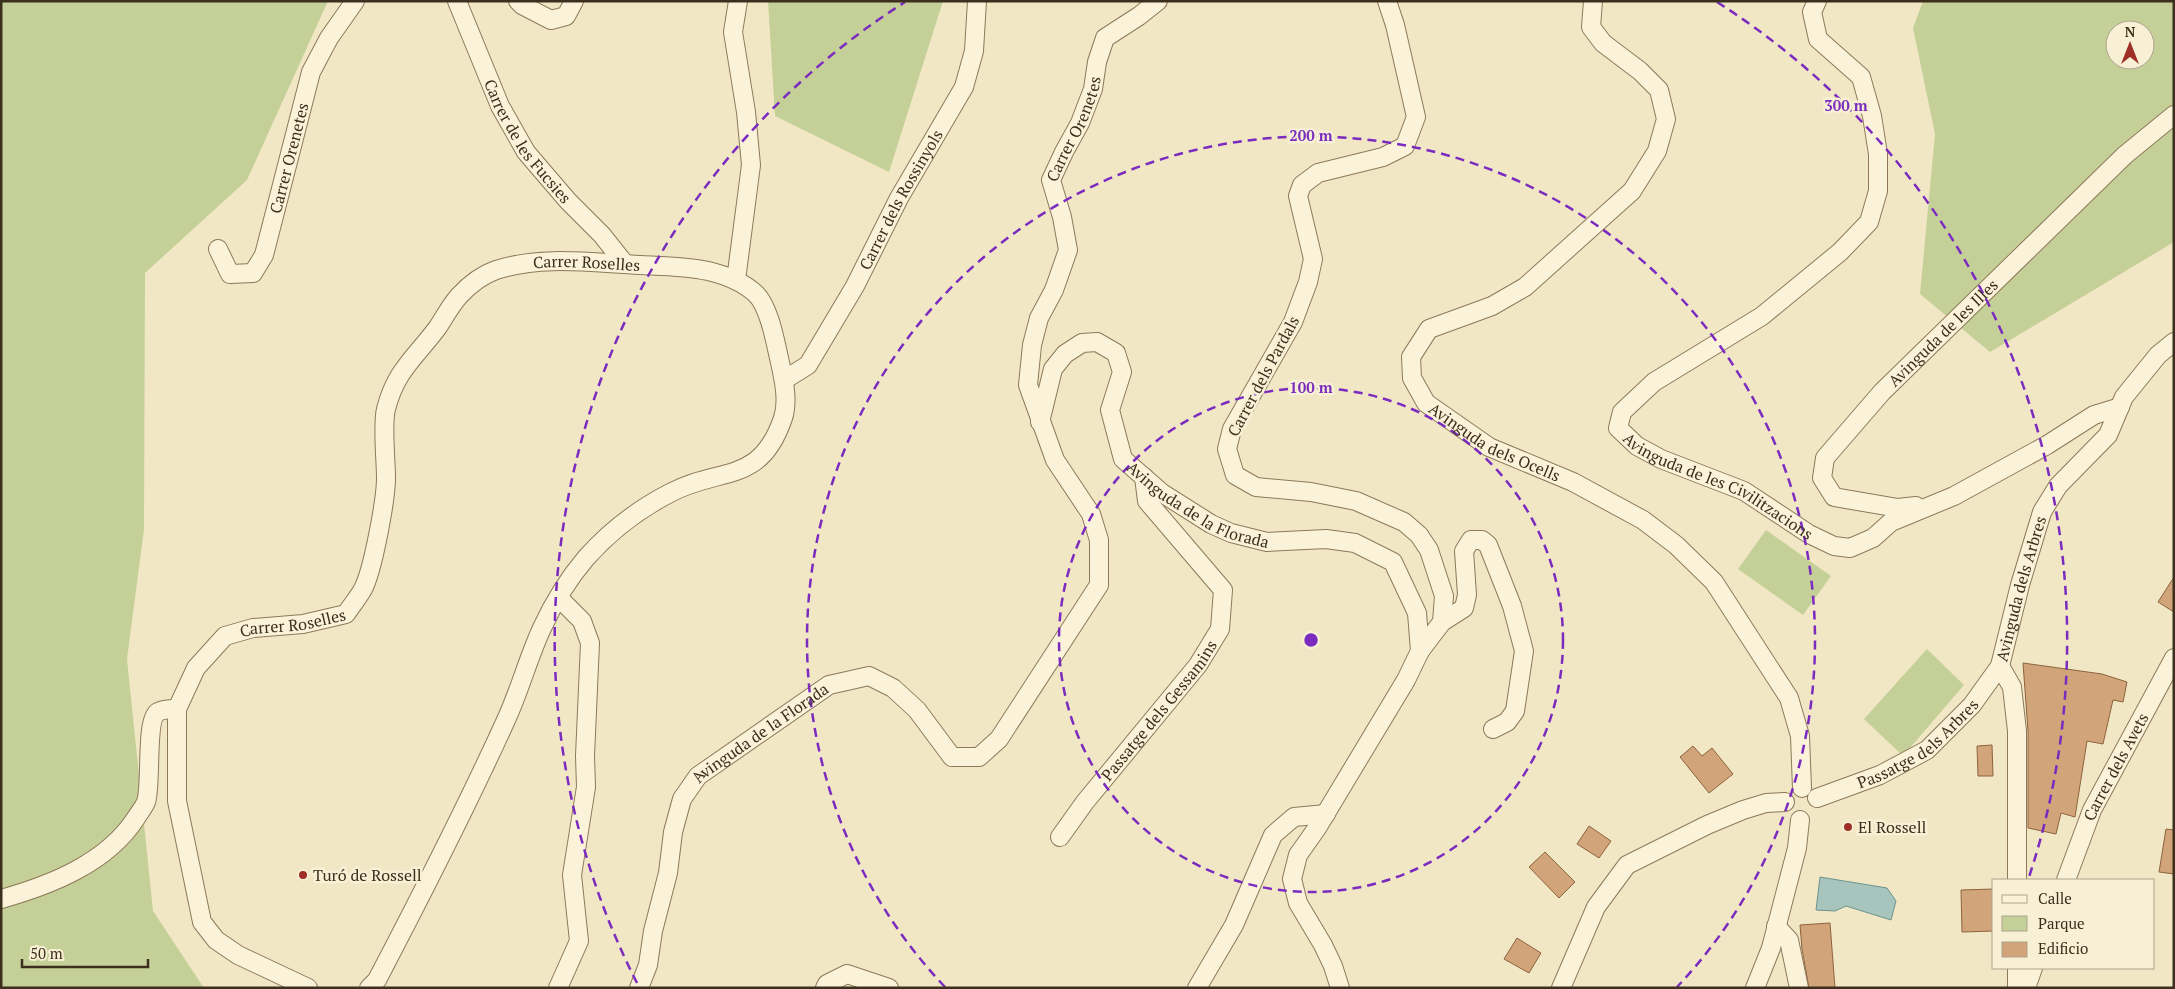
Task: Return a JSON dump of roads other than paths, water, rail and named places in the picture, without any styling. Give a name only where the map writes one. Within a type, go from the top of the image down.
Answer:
[{"type":"street","name":"Carrer Orenetes","points":[[218,249],[230,274],[253,273],[264,256],[311,72],[329,38],[355,1]]},
{"type":"street","name":"Carrer de les Fucsies","points":[[457,1],[500,106],[526,152],[568,201],[602,235],[625,264]]},
{"type":"street","points":[[518,1],[551,20],[566,16],[574,1]]},
{"type":"street","points":[[736,280],[751,165],[746,112],[734,32],[738,1]]},
{"type":"street","name":"Carrer dels Rossinyols","points":[[784,380],[808,365],[855,286],[899,198],[964,87],[974,52],[977,1]]},
{"type":"street","name":"Carrer Orenetes","points":[[1040,423],[1028,385],[1032,345],[1039,318],[1054,290],[1068,250],[1062,217],[1051,180],[1080,123],[1093,89],[1097,62],[1105,38],[1158,1]]},
{"type":"street","name":"Carrer dels Pardals","points":[[1387,1],[1396,25],[1416,117],[1405,146],[1384,157],[1318,174],[1302,185],[1298,196],[1314,258],[1308,282],[1293,322],[1232,429],[1227,449],[1235,475],[1256,487],[1310,492],[1356,501],[1404,522],[1419,535],[1429,550],[1444,596],[1442,622]]},
{"type":"street","name":"Avinguda dels Ocells","points":[[1593,1],[1592,27],[1603,43],[1640,71],[1659,90],[1666,120],[1657,151],[1632,190],[1526,287],[1492,306],[1429,329],[1411,357],[1412,378],[1426,403],[1489,447],[1573,482],[1643,520],[1676,545],[1714,582],[1789,698],[1800,736],[1802,788]]},
{"type":"street","name":"Avinguda de les Civilitzacions","points":[[1818,1],[1812,12],[1818,39],[1861,77],[1872,116],[1878,154],[1878,190],[1869,222],[1840,252],[1762,316],[1654,382],[1622,412],[1618,428],[1637,446],[1661,459],[1744,491],[1809,534],[1834,546],[1850,548],[1873,538],[1891,522],[1954,496],[2094,415],[2120,407]]},
{"type":"street","name":"Avinguda de les Illes","points":[[1936,504],[1898,508],[1834,497],[1822,478],[1825,458],[1882,392],[1977,298],[2125,155],[2174,115]]},
{"type":"street","name":"Carrer Roselles","points":[[308,988],[238,955],[216,940],[202,922],[176,801],[177,709],[196,668],[225,636],[253,628],[303,624],[346,614],[364,587],[373,556],[386,485],[384,414],[394,384],[404,367],[438,326],[457,298],[480,276],[499,269],[536,262],[565,260],[680,267],[706,271],[736,280],[758,296],[772,328],[784,380],[785,414],[774,438],[754,465],[732,474],[692,483],[671,492],[645,508],[622,524],[592,551],[574,572],[542,627],[520,689],[474,789],[377,980],[369,988]]},
{"type":"street","name":"Avinguda de la Florada","points":[[639,988],[648,965],[653,931],[668,873],[673,832],[682,799],[698,776],[830,685],[869,676],[893,688],[917,710],[952,757],[979,757],[999,739],[1099,585],[1099,540],[1091,514],[1055,460],[1040,423],[1054,369],[1065,354],[1082,343],[1097,342],[1116,353],[1122,372],[1110,410],[1123,459],[1162,492],[1211,524],[1231,533],[1267,542],[1326,539],[1355,544],[1393,562],[1417,614],[1420,651]]},
{"type":"street","name":"Avinguda dels Arbres","points":[[2017,879],[2017,731],[2012,687],[2000,666],[2020,585],[2042,512],[2058,486],[2108,435],[2124,397],[2158,355],[2174,342]]},
{"type":"street","name":"Passatge dels Gessamins","points":[[1060,836],[1085,802],[1198,665],[1220,629],[1223,590],[1147,501],[1144,477]]},
{"type":"street","points":[[1340,988],[1333,966],[1298,903],[1292,879],[1298,855],[1326,814],[1406,680],[1420,651],[1442,622],[1464,608],[1467,595],[1464,551],[1471,540],[1482,540],[1488,546],[1512,606],[1524,651],[1514,711],[1507,722],[1493,729]]},
{"type":"street","points":[[558,988],[578,941],[572,875],[582,822],[586,787],[585,756],[590,642],[582,621],[559,598]]},
{"type":"street","name":"Carrer dels Avets","points":[[2066,879],[2092,810],[2174,658]]},
{"type":"street","name":"Passatge dels Arbres","points":[[1817,798],[1887,772],[1927,750],[1972,705],[2000,666]]},
{"type":"street","points":[[1,899],[28,891],[78,869],[115,845],[128,830],[146,802],[150,734],[154,715],[159,711],[177,709]]},
{"type":"street","points":[[1802,788],[1811,791],[1817,798],[1816,811],[1806,820],[1790,816],[1786,809],[1785,802],[1788,794],[1793,790],[1802,788]]},
{"type":"street","points":[[1561,988],[1596,907],[1626,865],[1707,825],[1743,810],[1766,803],[1785,802]]},
{"type":"street","points":[[1197,988],[1234,925],[1273,835],[1294,817],[1326,814]]},
{"type":"street","points":[[1755,988],[1771,948],[1797,848],[1800,820]]},
{"type":"street","points":[[1776,926],[1790,940],[1799,988]]},
{"type":"street","points":[[2017,980],[2027,985],[2033,969]]},
{"type":"street","points":[[825,988],[827,984],[847,974],[889,988]]},
{"type":"water","points":[[1820,877],[1887,888],[1896,901],[1891,920],[1846,906],[1835,911],[1816,910]]},
{"type":"place","name":"El Rossell","points":[[1848,827]]},
{"type":"place","name":"Turó de Rossell","points":[[303,875]]}]
